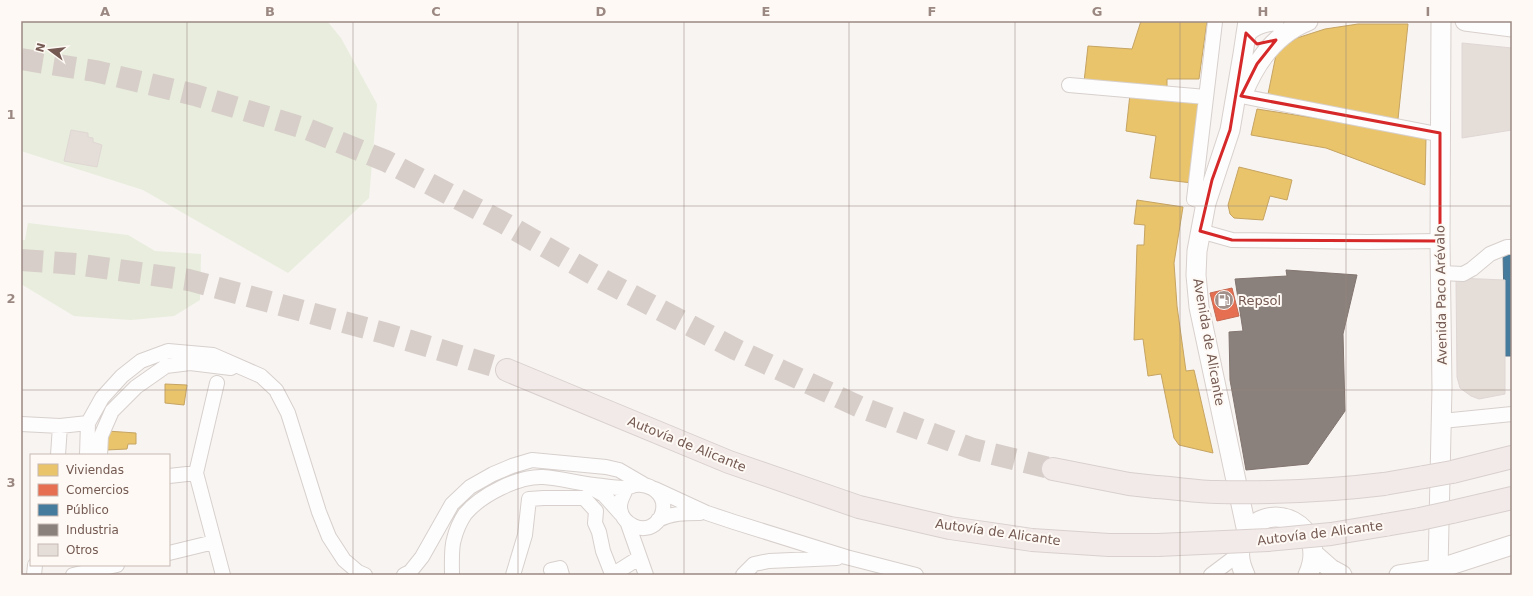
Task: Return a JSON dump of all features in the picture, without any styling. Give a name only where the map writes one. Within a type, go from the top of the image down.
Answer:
[{"type":"highway","name":"Autovía de Alicante","points":[[507,370],[729,462],[859,507],[950,528],[1032,540],[1109,545],[1158,545],[1268,540],[1331,534],[1385,526],[1512,498]]},
{"type":"highway","points":[[1053,469],[1156,487],[1215,492],[1292,492],[1384,484],[1452,472],[1512,457]]},
{"type":"main road","points":[[1247,27],[1274,21]]},
{"type":"main road","name":"Avenida de Alicante","points":[[1247,532],[1199,307],[1196,275],[1196,251],[1206,203],[1241,96],[1257,64],[1267,50],[1276,40],[1289,30],[1308,21]]},
{"type":"main road","name":"Avenida Paco Arévalo","points":[[1438,569],[1442,421],[1440,21]]},
{"type":"main road","points":[[1465,21],[1512,27]]},
{"type":"main road","name":"Avenida de Alicante","points":[[1247,27],[1249,37],[1257,44],[1276,40]]},
{"type":"main road","name":"Avenida de Alicante","points":[[1230,130],[1247,27]]},
{"type":"main road","points":[[1245,575],[1241,567],[1239,554],[1241,542],[1247,532],[1260,521],[1268,518],[1279,517],[1290,519],[1300,525],[1307,533],[1312,543],[1314,554],[1313,565],[1308,575]]},
{"type":"main road","points":[[1399,575],[1438,569],[1512,545]]},
{"type":"main road","points":[[1314,554],[1331,569],[1342,575]]},
{"type":"street","points":[[1206,203],[1194,199],[1215,22]]},
{"type":"street","points":[[1069,85],[1206,97]]},
{"type":"street","points":[[1241,96],[1432,134],[1440,133]]},
{"type":"street","points":[[1200,231],[1232,240],[1368,242],[1440,241]]},
{"type":"street","points":[[1441,273],[1463,274],[1472,269],[1490,254],[1506,247],[1512,247]]},
{"type":"street","points":[[87,454],[88,423],[102,398],[122,376],[141,361],[168,352],[213,355],[261,376],[276,390],[288,413],[318,512],[329,537],[344,560],[358,572],[365,575]]},
{"type":"street","points":[[100,454],[101,436],[112,411],[136,387],[166,366],[190,363],[245,369]]},
{"type":"street","points":[[217,383],[196,473],[224,575]]},
{"type":"street","points":[[1442,421],[1512,414]]},
{"type":"street","points":[[21,424],[60,426],[88,423]]},
{"type":"street","points":[[58,454],[60,426]]},
{"type":"street","points":[[404,575],[410,572],[422,557],[452,504],[470,487],[492,474],[532,460],[619,470],[648,486],[707,513],[846,557],[916,575]]},
{"type":"street","points":[[586,465],[610,476],[627,488]]},
{"type":"street","points":[[170,476],[196,473]]},
{"type":"street","points":[[452,575],[453,540],[465,515],[484,497],[512,483],[542,477],[585,484],[627,488],[633,485],[648,486],[659,494],[662,500],[662,514],[652,524],[639,558],[612,575],[595,523],[596,511],[584,498],[529,499],[525,535],[513,575]]},
{"type":"street","points":[[585,484],[604,495],[625,519],[638,528],[652,524],[668,515],[676,513],[707,513]]},
{"type":"street","points":[[627,488],[620,506],[646,575]]},
{"type":"street","points":[[170,553],[214,542]]},
{"type":"street","points":[[1211,575],[1239,554]]},
{"type":"street","points":[[743,575],[754,564],[769,561],[846,557]]},
{"type":"street","points":[[73,575],[112,566]]},
{"type":"highlighted area","points":[[1246,33],[1257,44],[1276,40],[1257,64],[1241,96],[1440,133],[1440,241],[1232,240],[1200,231],[1212,180],[1230,130]]},
{"type":"green space","points":[[21,21],[327,21],[341,38],[377,104],[369,198],[288,273],[143,190],[21,151]]},
{"type":"green space","points":[[28,223],[128,235],[155,251],[201,254],[200,300],[174,316],[131,320],[74,316],[21,284],[21,240],[25,240]]},
{"type":"building: Viviendas","points":[[1141,21],[1207,21],[1199,79],[1167,79],[1167,91],[1084,82],[1088,46],[1132,49]]},
{"type":"building: Viviendas","points":[[1358,24],[1408,24],[1398,119],[1267,99],[1276,55],[1283,47],[1297,38],[1325,29]]},
{"type":"building: Viviendas","points":[[1130,94],[1201,102],[1192,183],[1150,178],[1156,136],[1126,131]]},
{"type":"building: Viviendas","points":[[1257,109],[1398,131],[1426,137],[1425,185],[1326,148],[1251,135]]},
{"type":"building: Viviendas","points":[[1239,167],[1292,180],[1287,200],[1270,196],[1263,220],[1234,218],[1230,214],[1228,205]]},
{"type":"building: Viviendas","points":[[1137,200],[1183,207],[1174,263],[1177,306],[1186,371],[1194,370],[1213,453],[1179,445],[1174,438],[1161,374],[1148,376],[1143,339],[1134,340],[1137,245],[1144,245],[1145,225],[1134,224]]},
{"type":"building: Viviendas","points":[[165,384],[187,385],[184,405],[165,403]]},
{"type":"building: Viviendas","points":[[107,431],[136,433],[136,444],[128,444],[127,449],[106,450]]},
{"type":"building: Comercios","points":[[1232,288],[1239,316],[1217,321],[1210,293]]},
{"type":"building: Público","points":[[1512,250],[1512,356],[1505,356],[1503,251]]},
{"type":"building: Industria","points":[[1286,270],[1357,275],[1343,334],[1345,411],[1308,464],[1246,470],[1230,380],[1229,332],[1243,331],[1235,279],[1287,276]]},
{"type":"building: Otros","points":[[1462,43],[1512,48],[1512,130],[1462,138]]},
{"type":"building: Otros","points":[[71,130],[88,133],[88,137],[93,138],[93,142],[102,145],[97,167],[64,161]]},
{"type":"building: Otros","points":[[1456,278],[1505,280],[1505,394],[1479,399],[1471,396],[1460,388],[1457,377]]},
{"type":"tunnel","points":[[21,59],[95,71],[195,95],[307,129],[386,161],[502,222],[603,280],[735,349],[860,407],[973,449],[1053,469]]},
{"type":"tunnel","points":[[21,260],[76,264],[189,280],[384,333],[507,370]]},
{"type":"place","name":"Repsol","points":[[1224,300]]}]
